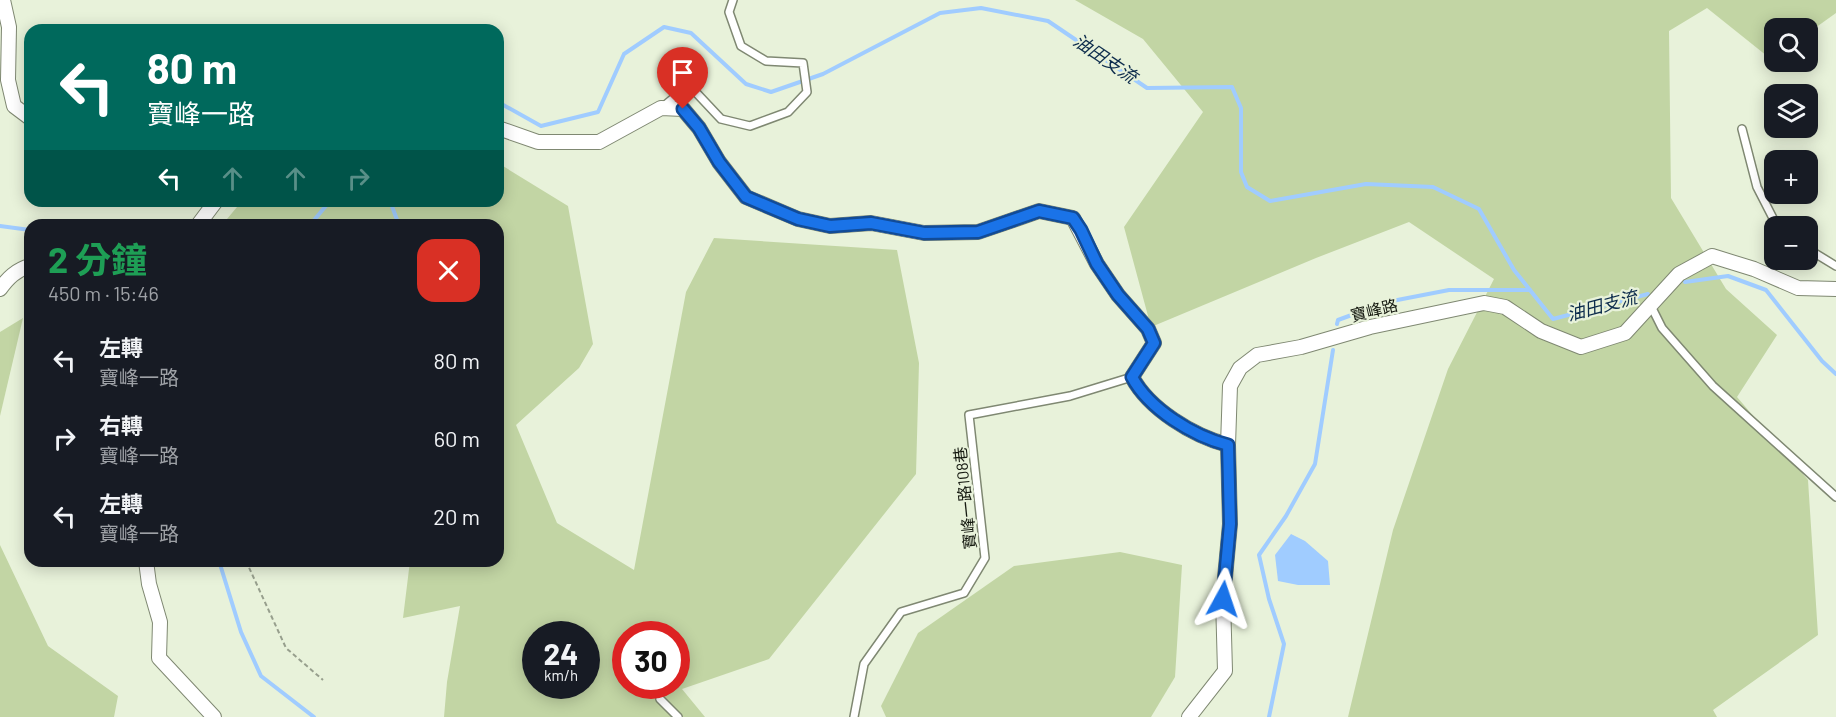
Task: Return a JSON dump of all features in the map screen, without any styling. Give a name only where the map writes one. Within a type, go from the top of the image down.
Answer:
[{"type":"street","points":[[3,0],[9,27],[8,80],[14,106],[24,114]]},
{"type":"street","points":[[504,130],[538,142],[599,142],[661,108],[683,109],[699,128],[719,162],[746,197],[798,219],[830,226],[871,223],[924,233],[978,232],[1039,211],[1073,218],[1097,264],[1118,295],[1148,329],[1154,343],[1132,377],[1140,392],[1164,413],[1210,441],[1228,445]]},
{"type":"street","points":[[203,219],[212,207]]},
{"type":"street","name":"寶峰路","points":[[1189,717],[1225,671],[1223,599],[1230,524],[1228,445],[1230,386],[1240,368],[1257,355],[1301,347],[1370,327],[1484,303],[1505,307],[1542,331],[1581,347],[1625,333],[1679,273],[1712,256],[1754,269],[1798,288],[1836,289]]},
{"type":"street","points":[[0,289],[10,276],[24,268]]},
{"type":"street","points":[[147,567],[149,584],[160,622],[159,658],[214,717]]},
{"type":"lane","points":[[661,108],[689,85],[721,120],[750,126],[788,112],[807,92],[803,63],[766,61],[741,45],[729,12],[733,0]]},
{"type":"lane","points":[[0,34],[8,53]]},
{"type":"lane","points":[[1742,129],[1757,187],[1772,216]]},
{"type":"lane","points":[[1818,255],[1836,266]]},
{"type":"lane","points":[[1651,306],[1662,328],[1713,386],[1836,497]]},
{"type":"lane","name":"寶峰一路108巷","points":[[854,717],[864,664],[901,612],[964,593],[985,558],[969,415],[1070,396],[1132,377]]},
{"type":"lane","points":[[660,699],[678,717]]},
{"type":"path","points":[[249,567],[286,648],[323,680]]},
{"type":"green space","points":[[1075,0],[1836,0],[1836,13],[1818,26],[1818,18],[1764,18],[1764,54],[1707,8],[1669,31],[1671,198],[1726,289],[1777,335],[1737,397],[1808,480],[1818,635],[1713,710],[1717,717],[1348,717],[1393,530],[1448,369],[1494,279],[1409,222],[1151,327],[1124,227],[1203,112],[1143,39]]},
{"type":"green space","points":[[504,167],[568,206],[593,344],[579,368],[516,425],[557,523],[634,570],[686,292],[714,238],[897,250],[919,363],[916,474],[769,659],[690,686],[690,621],[612,621],[612,699],[690,699],[705,717],[444,717],[447,682],[460,606],[403,618],[409,567],[504,567],[504,219],[227,219],[237,207],[504,207]]},
{"type":"green space","points":[[23,318],[0,416],[0,332]]},
{"type":"green space","points":[[0,545],[48,646],[118,696],[114,717],[0,717]]},
{"type":"green space","points":[[1120,552],[1182,565],[1175,677],[1151,717],[886,717],[881,706],[918,633],[1014,566]]},
{"type":"water","points":[[1291,534],[1305,541],[1328,561],[1330,585],[1298,585],[1278,581],[1275,555]]},
{"type":"waterway","name":"油田支流","points":[[504,105],[541,126],[598,112],[624,54],[664,27],[691,33],[746,84],[771,92],[823,74],[940,13],[981,8],[1048,21],[1147,88],[1232,87],[1241,108],[1241,172],[1247,187],[1270,201],[1366,184],[1433,187],[1479,209],[1514,270],[1553,319],[1648,294]]},
{"type":"waterway","name":"油田支流","points":[[315,219],[325,207]]},
{"type":"waterway","points":[[392,207],[397,219]]},
{"type":"waterway","name":"油田支流","points":[[0,226],[24,229]]},
{"type":"waterway","name":"油田支流","points":[[1685,282],[1728,276],[1766,290],[1822,361],[1836,374]]},
{"type":"waterway","points":[[1337,324],[1338,320],[1387,302],[1449,290],[1530,290]]},
{"type":"waterway","points":[[1269,717],[1284,644],[1269,599],[1259,555],[1286,516],[1315,464],[1333,350]]},
{"type":"waterway","points":[[221,567],[241,632],[261,676],[314,717]]},
{"type":"route","points":[[683,109],[699,128],[719,162],[746,197],[798,219],[830,226],[871,223],[924,233],[978,232],[1039,211],[1073,218],[1097,264],[1118,295],[1148,329],[1154,343],[1132,377],[1140,392],[1164,413],[1210,441],[1228,445],[1230,524],[1223,599]]}]
